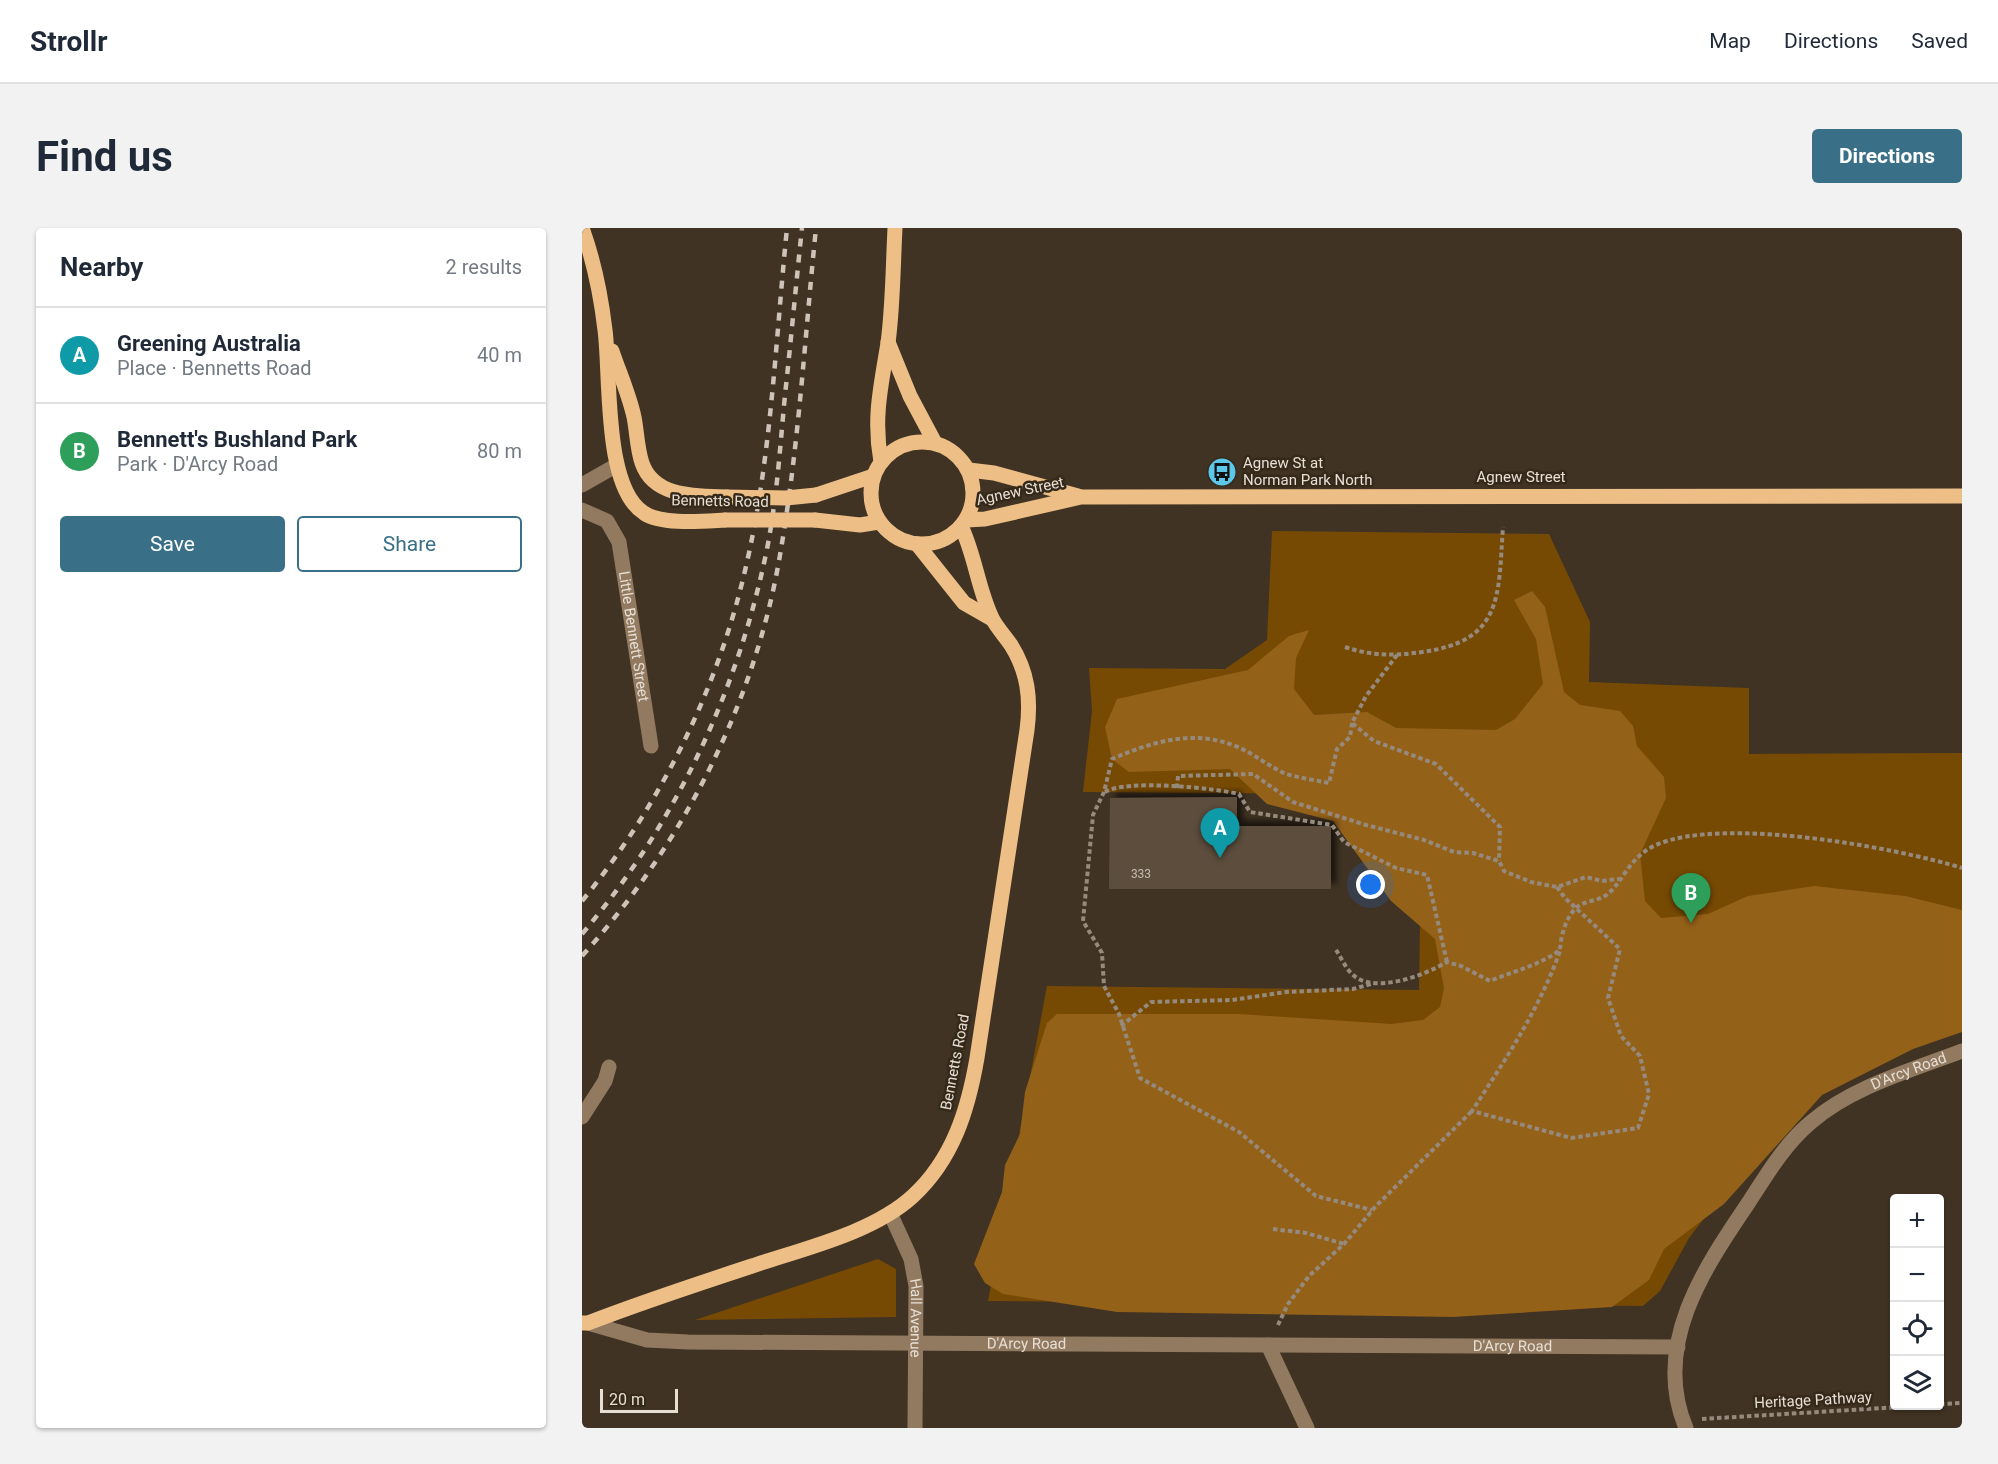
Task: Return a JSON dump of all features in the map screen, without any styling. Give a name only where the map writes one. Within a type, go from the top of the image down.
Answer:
[{"type":"main road","name":"Bennetts Road","points":[[582,228],[592,255],[605,331],[617,465],[625,490],[635,506],[645,514],[665,519],[815,520],[860,525],[879,522]]},
{"type":"main road","points":[[880,462],[875,433],[879,384],[888,342],[896,228]]},
{"type":"main road","name":"Bennetts Road","points":[[605,331],[630,404],[640,456],[646,471],[662,487],[674,492],[786,498],[816,495],[873,476]]},
{"type":"main road","points":[[888,342],[910,396],[934,442]]},
{"type":"main road","points":[[934,442],[954,453],[969,470],[973,495],[963,523],[941,540],[917,544],[896,537],[879,522],[872,508],[870,492],[873,476],[880,462],[904,444],[934,442]]},
{"type":"main road","name":"Agnew Street","points":[[969,470],[994,473],[1081,497]]},
{"type":"main road","name":"Agnew Street","points":[[963,523],[1081,497],[1962,496]]},
{"type":"main road","name":"Bennetts Road","points":[[584,1325],[812,1246],[890,1213],[914,1195],[950,1149],[966,1111],[977,1058],[1029,713],[1028,688],[1020,661],[992,619],[963,523]]},
{"type":"main road","name":"Bennetts Road","points":[[917,544],[964,603],[992,619]]},
{"type":"street","points":[[582,485],[617,465]]},
{"type":"street","name":"Little Bennett Street","points":[[582,510],[603,519],[612,527],[622,557],[651,746]]},
{"type":"street","name":"D'Arcy Road","points":[[916,1342],[1678,1347],[1693,1291],[1705,1268],[1793,1140],[1810,1123],[1847,1099],[1962,1051]]},
{"type":"street","points":[[582,1117],[605,1081],[609,1067]]},
{"type":"street","name":"Hall Avenue","points":[[890,1213],[907,1248],[914,1272],[915,1428]]},
{"type":"street","name":"Bennetts Road","points":[[584,1325],[647,1340],[664,1341],[916,1342]]},
{"type":"street","points":[[1268,1345],[1307,1428]]},
{"type":"street","points":[[1678,1347],[1676,1393],[1686,1428]]},
{"type":"path","points":[[1345,647],[1358,652],[1397,655],[1445,649],[1467,640],[1483,626],[1492,611],[1500,583],[1503,527]]},
{"type":"path","points":[[1372,1210],[1316,1196],[1239,1132],[1140,1078],[1121,1026],[1119,1014],[1104,986],[1102,953],[1083,921],[1093,815],[1104,792],[1112,759],[1146,744],[1181,737],[1216,739],[1241,748],[1285,773],[1329,783],[1337,749],[1350,737],[1352,723],[1366,696],[1397,655]]},
{"type":"path","points":[[1352,723],[1374,741],[1436,764],[1455,780],[1500,827],[1499,861],[1504,871],[1532,882],[1557,886],[1586,877],[1602,881],[1619,879]]},
{"type":"path","points":[[1177,788],[1178,776],[1253,774],[1293,802],[1424,840],[1454,852],[1473,853],[1499,861]]},
{"type":"path","points":[[1104,792],[1112,787],[1225,790],[1239,794],[1251,812],[1332,825],[1344,842],[1396,868],[1427,875],[1447,962]]},
{"type":"path","points":[[1268,1345],[1288,1304],[1309,1276],[1344,1244],[1372,1210],[1472,1111],[1523,1032],[1548,985],[1560,950],[1561,934],[1576,908],[1607,895],[1640,854],[1656,844],[1699,834],[1749,834],[1850,844],[1922,855],[1962,868]]},
{"type":"path","points":[[1472,1111],[1571,1138],[1638,1128],[1649,1094],[1640,1056],[1621,1036],[1608,998],[1620,949],[1576,908],[1557,886]]},
{"type":"path","points":[[1336,950],[1352,975],[1372,984]]},
{"type":"path","points":[[1121,1026],[1151,1002],[1232,1000],[1286,992],[1353,989],[1411,978],[1432,971],[1447,962],[1461,966],[1490,981],[1532,963],[1542,963],[1560,950]]},
{"type":"path","points":[[1273,1229],[1306,1233],[1344,1244]]},
{"type":"path","points":[[1944,1404],[1962,1403]]},
{"type":"path","name":"Heritage Pathway","points":[[1711,1418],[1890,1408]]},
{"type":"shaded area","points":[[1272,531],[1549,534],[1590,622],[1589,682],[1749,688],[1749,754],[1962,753],[1962,1018],[1941,1025],[1780,1119],[1689,1238],[1660,1291],[1643,1306],[988,1301],[1047,986],[1419,990],[1421,860],[1338,794],[1083,792],[1092,711],[1089,668],[1225,669],[1267,640]]},
{"type":"shaded area","points":[[1532,591],[1545,607],[1564,692],[1580,705],[1620,711],[1633,726],[1637,746],[1664,777],[1666,798],[1640,854],[1645,901],[1661,918],[1708,914],[1748,896],[1814,886],[1905,896],[1962,910],[1962,1032],[1913,1049],[1822,1095],[1724,1204],[1664,1249],[1649,1280],[1612,1307],[1453,1317],[1117,1312],[1003,1294],[985,1283],[974,1264],[1002,1192],[1005,1165],[1020,1134],[1025,1092],[1047,1023],[1057,1014],[1239,1014],[1391,1024],[1423,1020],[1440,1007],[1444,988],[1435,939],[1391,901],[1333,821],[1267,804],[1230,769],[1129,772],[1112,759],[1105,727],[1117,699],[1248,670],[1289,636],[1309,630],[1296,658],[1294,689],[1314,715],[1367,712],[1396,728],[1496,730],[1515,719],[1543,684],[1536,639],[1514,600]]},
{"type":"shaded area","points":[[878,1259],[896,1269],[896,1317],[695,1320]]},
{"type":"building","points":[[1237,797],[1237,826],[1331,826],[1331,889],[1109,889],[1110,798]]},
{"type":"railway","points":[[582,901],[635,829],[658,791],[698,710],[730,626],[752,540],[760,496],[771,407],[787,228]]},
{"type":"railway","points":[[582,934],[616,891],[674,801],[721,704],[755,602],[767,549],[778,472],[802,228]]},
{"type":"railway","points":[[582,956],[653,866],[683,817],[711,766],[754,660],[770,605],[787,509],[816,228]]},
{"type":"place","name":"Agnew St at Norman Park North","points":[[1222,472]]},
{"type":"place","name":"Greening Australia","points":[[1220,858]]},
{"type":"place","name":"Bennett's Bushland Park","points":[[1691,923]]}]
